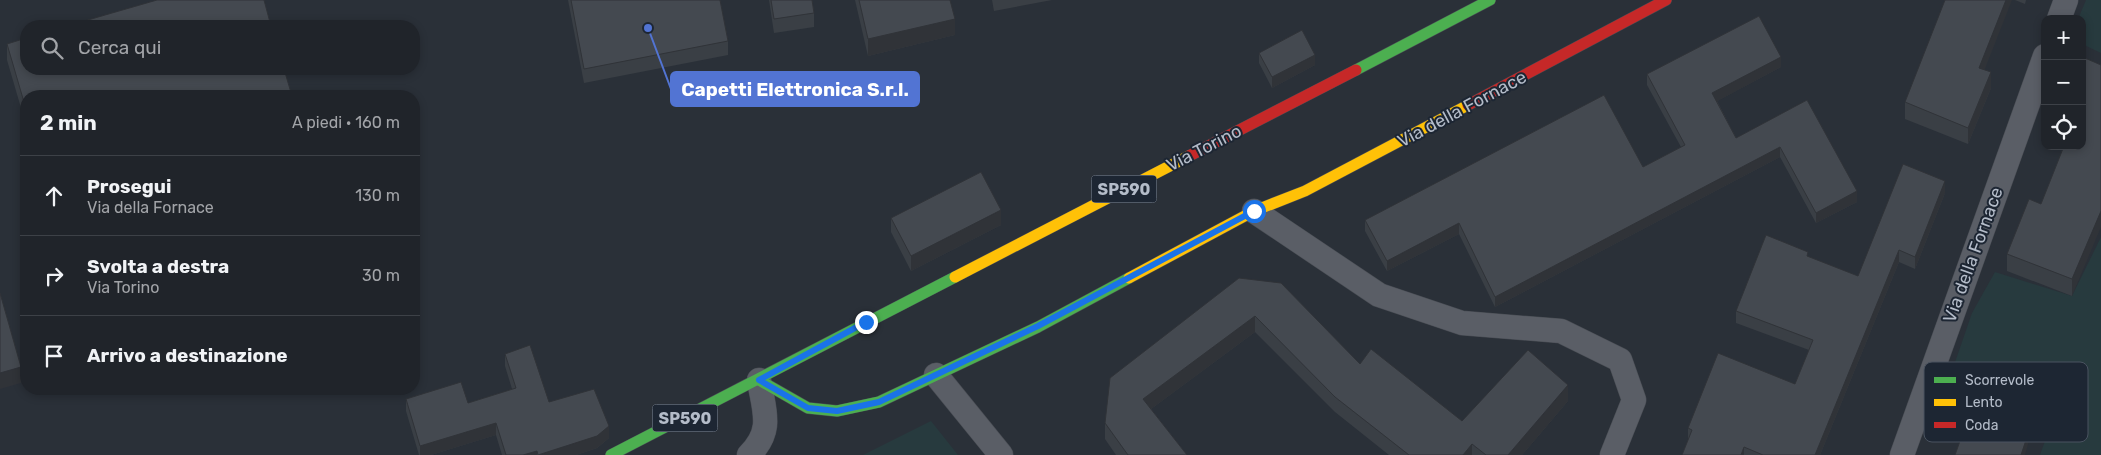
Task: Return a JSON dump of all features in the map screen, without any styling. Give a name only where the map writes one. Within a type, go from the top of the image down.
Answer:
[{"type":"street","name":"Via Torino","points":[[611,455],[1490,0]]},
{"type":"street","name":"Via della Fornace","points":[[759,380],[808,408],[837,411],[879,402],[1046,322],[1254,211],[1305,191],[1666,0]]},
{"type":"street","points":[[2060,15],[2066,0]]},
{"type":"street","name":"Via della Fornace","points":[[1935,362],[2044,60]]},
{"type":"street","points":[[1254,211],[1379,295],[1462,323],[1561,331],[1620,360],[1634,400],[1612,455]]},
{"type":"street","points":[[936,375],[1002,455]]},
{"type":"street","points":[[749,455],[760,444],[766,426],[759,380]]},
{"type":"street","name":"Via della Fornace","points":[[1902,455],[1924,394]]},
{"type":"green space","points":[[2086,0],[2101,0],[2101,53],[2086,46],[2086,15],[2080,15]]},
{"type":"green space","points":[[2101,237],[2101,455],[2040,455],[2045,442],[2088,442],[2088,362],[1955,362],[1972,313],[1995,272],[2072,296]]},
{"type":"green space","points":[[931,421],[958,455],[863,455]]},
{"type":"building","points":[[157,0],[264,0],[269,20],[88,20]]},
{"type":"building","points":[[571,0],[720,0],[728,41],[584,69]]},
{"type":"building","points":[[771,0],[812,0],[814,13],[774,19]]},
{"type":"building","points":[[859,0],[950,0],[955,19],[868,39]]},
{"type":"building","points":[[1945,0],[2006,0],[1979,68],[1991,72],[1968,128],[1905,102]]},
{"type":"building","points":[[1759,16],[1781,57],[1712,93],[1736,138],[1807,100],[1857,191],[1816,213],[1780,147],[1495,297],[1459,223],[1387,261],[1365,220],[1604,95],[1643,167],[1685,145],[1647,74]]},
{"type":"building","points":[[1302,30],[1315,55],[1272,77],[1259,53]]},
{"type":"building","points":[[20,40],[20,75],[286,75],[290,90],[20,90],[7,44]]},
{"type":"building","points":[[2086,58],[2101,65],[2101,211],[2072,279],[2007,254],[2029,199],[2041,204],[2062,150],[2086,150]]},
{"type":"building","points":[[1903,164],[1945,181],[1915,257],[1899,250],[1815,455],[1763,455],[1744,447],[1741,455],[1682,455],[1692,430],[1688,428],[1718,353],[1795,384],[1813,340],[1736,311],[1766,235],[1808,252],[1807,256],[1858,276]]},
{"type":"building","points":[[981,172],[1001,210],[911,256],[891,218]]},
{"type":"building","points":[[1239,278],[1281,283],[1360,364],[1371,349],[1462,421],[1528,350],[1568,385],[1508,455],[1486,455],[1472,444],[1463,455],[1409,455],[1335,397],[1255,316],[1143,399],[1187,455],[1128,455],[1105,423],[1110,378]]},
{"type":"building","points":[[0,293],[20,367],[0,373]]},
{"type":"building","points":[[530,345],[549,402],[594,389],[609,426],[597,436],[538,455],[537,451],[523,455],[506,455],[496,423],[420,446],[406,399],[461,382],[468,403],[516,388],[505,354]]},
{"type":"building","points":[[1960,442],[2025,442],[2021,455],[1955,455]]},
{"type":"traffic: fast","points":[[1356,70],[1490,0]]},
{"type":"traffic: fast","points":[[611,455],[955,277]]},
{"type":"traffic: fast","points":[[759,380],[808,408],[837,411],[879,402],[1038,327],[1129,278]]},
{"type":"traffic: slow","points":[[1129,278],[1254,211],[1305,191],[1468,105]]},
{"type":"traffic: slow","points":[[955,277],[1189,156]]},
{"type":"traffic: jam","points":[[1468,105],[1666,0]]},
{"type":"traffic: jam","points":[[1189,156],[1356,70]]},
{"type":"place","name":"Capetti Elettronica S.r.l.","points":[[648,28]]},
{"type":"route","points":[[866,322],[759,380],[808,408],[837,411],[879,402],[1038,326],[1254,211]]}]
